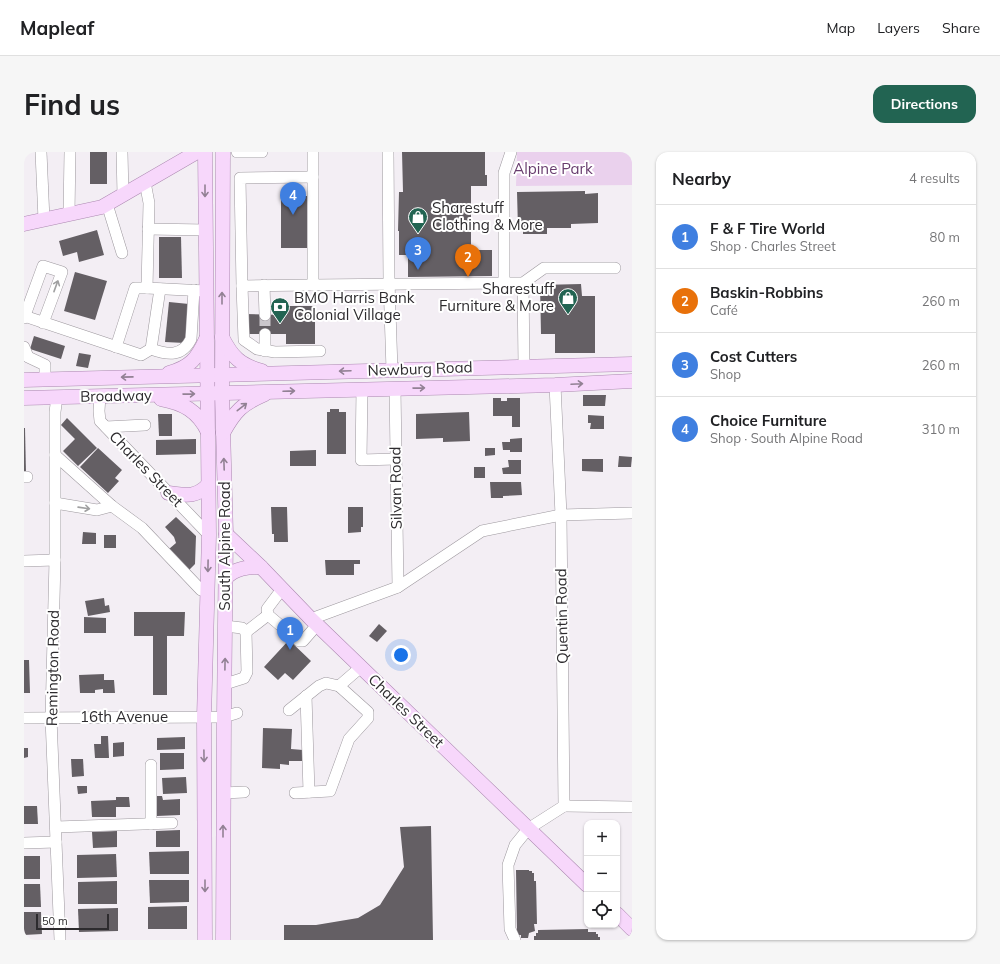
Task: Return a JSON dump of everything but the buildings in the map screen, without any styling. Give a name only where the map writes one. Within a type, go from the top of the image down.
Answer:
[{"type":"main road","points":[[169,168],[181,152]]},
{"type":"main road","points":[[24,224],[102,208],[196,152]]},
{"type":"main road","name":"South Alpine Road","points":[[205,152],[206,230],[200,290],[207,337],[215,375]]},
{"type":"main road","name":"South Alpine Road","points":[[205,940],[204,717],[208,535],[208,433],[215,393],[215,375],[222,337],[223,152]]},
{"type":"main road","points":[[157,376],[178,370],[190,364],[200,353],[207,337]]},
{"type":"main road","points":[[222,337],[228,350],[235,359],[247,366],[270,374]]},
{"type":"main road","name":"Newburg Road","points":[[215,375],[632,364]]},
{"type":"main road","points":[[524,366],[524,385]]},
{"type":"main road","name":"Broadway","points":[[24,380],[215,375]]},
{"type":"main road","name":"Newburg Road","points":[[215,393],[555,385],[632,381]]},
{"type":"main road","points":[[223,433],[231,417],[241,407],[256,398],[271,392]]},
{"type":"main road","name":"South Alpine Road","points":[[215,393],[223,433],[226,534],[224,684],[224,940]]},
{"type":"main road","name":"Broadway","points":[[24,398],[215,393]]},
{"type":"main road","points":[[135,395],[165,400],[193,411],[203,422],[208,433]]},
{"type":"main road","points":[[168,493],[193,495],[201,492],[208,485]]},
{"type":"main road","name":"Charles Street","points":[[226,534],[261,567],[360,667],[584,882]]},
{"type":"main road","points":[[226,578],[231,572],[261,567]]},
{"type":"main road","points":[[205,906],[223,905]]},
{"type":"main road","points":[[620,917],[632,929]]},
{"type":"street","points":[[69,214],[70,152]]},
{"type":"street","points":[[122,152],[123,195]]},
{"type":"street","points":[[237,152],[262,152]]},
{"type":"street","points":[[313,152],[313,285]]},
{"type":"street","points":[[388,152],[389,285],[392,370]]},
{"type":"street","points":[[504,284],[504,173],[511,152]]},
{"type":"street","points":[[39,153],[44,220]]},
{"type":"street","points":[[313,177],[240,178],[244,340],[257,350],[275,352],[320,351]]},
{"type":"street","points":[[145,182],[148,203],[147,288]]},
{"type":"street","points":[[107,204],[122,253]]},
{"type":"street","points":[[148,229],[206,230]]},
{"type":"street","points":[[43,323],[62,272],[43,266],[24,317],[43,323],[116,347],[141,355],[151,349],[171,354],[180,352],[188,346],[191,339],[200,290],[135,288],[116,347]]},
{"type":"street","points":[[242,286],[504,284],[523,283],[544,268],[615,268]]},
{"type":"street","points":[[523,283],[524,366]]},
{"type":"street","points":[[264,285],[264,315]]},
{"type":"street","points":[[151,349],[160,289]]},
{"type":"street","points":[[265,334],[265,351]]},
{"type":"street","points":[[24,347],[28,357],[45,365],[45,379]]},
{"type":"street","name":"Quentin Road","points":[[555,385],[561,515],[564,806]]},
{"type":"street","name":"Silvan Road","points":[[395,388],[398,587]]},
{"type":"street","points":[[362,389],[361,460],[396,459]]},
{"type":"street","name":"Charles Street","points":[[100,396],[100,420],[208,535]]},
{"type":"street","name":"Remington Road","points":[[57,397],[55,412],[55,560],[51,718],[60,940]]},
{"type":"street","points":[[106,427],[145,425]]},
{"type":"street","points":[[55,456],[112,506],[142,528],[201,590]]},
{"type":"street","points":[[55,502],[97,510],[112,506]]},
{"type":"street","points":[[282,589],[267,609],[268,615],[299,641],[303,641],[314,622],[398,587],[482,531],[561,515],[632,513]]},
{"type":"street","points":[[24,562],[55,560]]},
{"type":"street","points":[[246,632],[268,615]]},
{"type":"street","points":[[224,684],[244,678],[247,672],[246,632],[242,628],[225,626]]},
{"type":"street","points":[[339,686],[360,667]]},
{"type":"street","points":[[289,710],[319,686],[326,683],[339,686],[368,712],[368,718],[349,739],[330,791],[295,793]]},
{"type":"street","points":[[306,696],[308,792]]},
{"type":"street","name":"16th Avenue","points":[[24,718],[224,717],[237,713]]},
{"type":"street","points":[[151,765],[151,824]]},
{"type":"street","points":[[224,793],[244,792]]},
{"type":"street","points":[[515,940],[510,929],[508,865],[515,845],[528,829],[564,806],[632,807]]},
{"type":"street","points":[[56,827],[172,823]]},
{"type":"street","points":[[24,843],[56,842]]},
{"type":"green space","name":"Alpine Park","points":[[517,152],[632,152],[632,185],[516,186]]},
{"type":"tunnel","points":[[265,315],[265,334]]},
{"type":"place","name":"Choice Furniture","points":[[293,215]]},
{"type":"place","name":"Sharestuff Clothing & More","points":[[418,234]]},
{"type":"place","name":"Cost Cutters","points":[[418,270]]},
{"type":"place","name":"Baskin-Robbins","points":[[468,277]]},
{"type":"place","name":"Sharestuff Furniture & More","points":[[568,315]]},
{"type":"place","name":"BMO Harris Bank Colonial Village","points":[[280,324]]},
{"type":"place","name":"F & F Tire World","points":[[290,650]]}]
